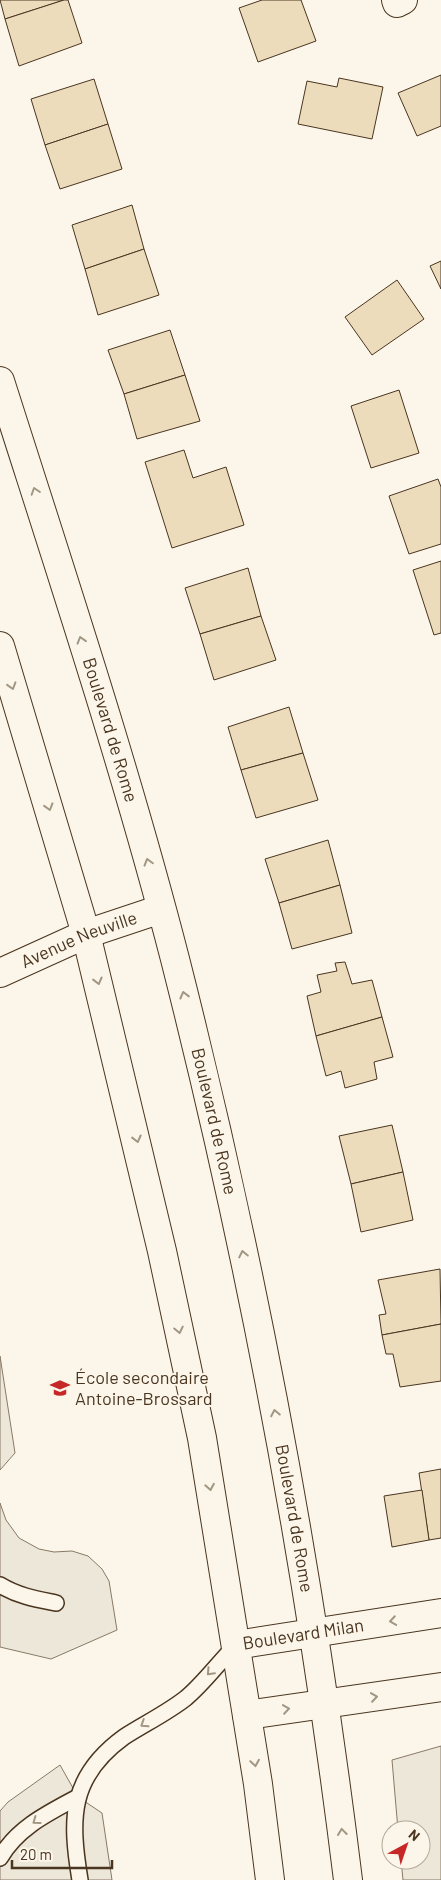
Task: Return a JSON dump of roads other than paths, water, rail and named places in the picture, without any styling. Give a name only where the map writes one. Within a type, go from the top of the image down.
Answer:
[{"type":"main road","points":[[396,0],[397,3],[403,0]]},
{"type":"main road","name":"Boulevard de Rome","points":[[0,381],[106,719],[161,909],[195,1042],[236,1222],[276,1420],[326,1704],[348,1880]]},
{"type":"main road","points":[[0,646],[86,934],[139,1147],[187,1364],[202,1438],[236,1645],[270,1880]]},
{"type":"main road","name":"Avenue Neuville","points":[[0,973],[86,934],[161,909]]},
{"type":"main road","name":"Boulevard Milan","points":[[236,1645],[441,1613]]},
{"type":"main road","points":[[247,1715],[441,1686]]},
{"type":"lane","points":[[0,1585],[11,1592],[33,1599],[56,1603]]},
{"type":"lane","name":"Boulevard Milan","points":[[80,1880],[73,1830],[78,1797],[88,1775],[101,1758],[123,1739],[185,1698],[236,1645]]},
{"type":"lane","points":[[0,1858],[23,1830],[46,1814],[78,1797]]},
{"type":"place","name":"École secondaire Antoine-Brossard","points":[[60,1388]]}]
